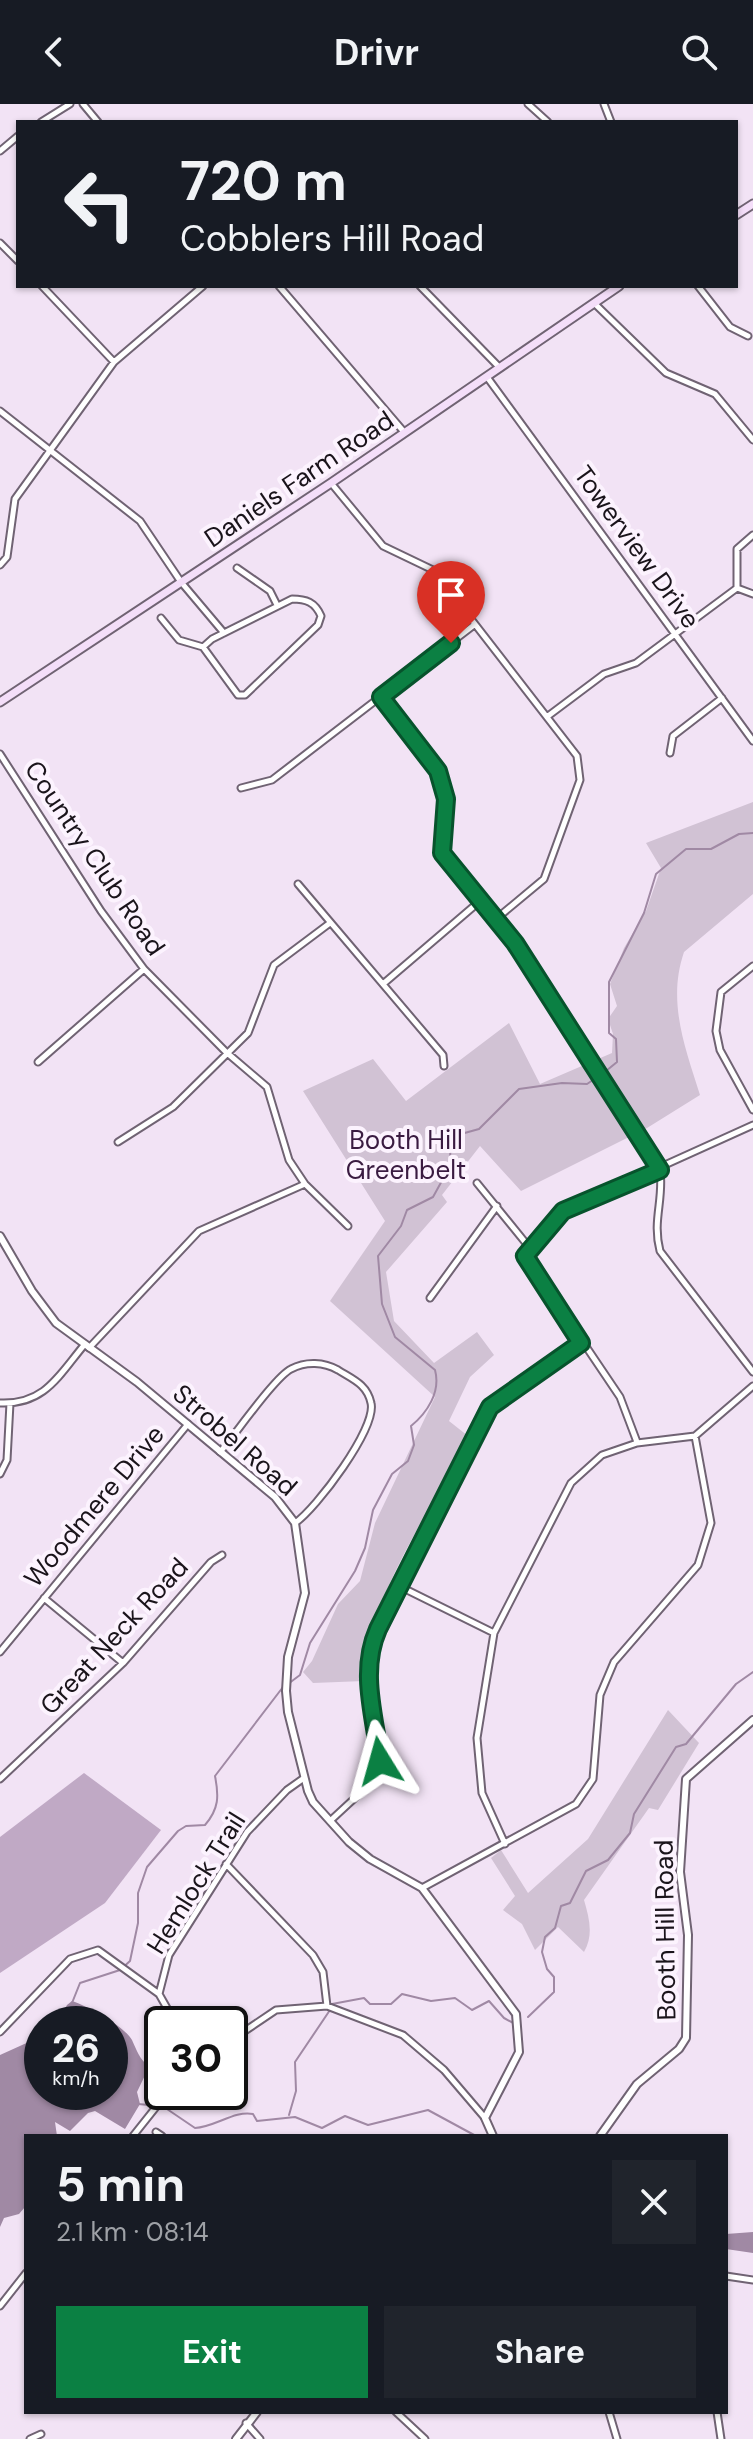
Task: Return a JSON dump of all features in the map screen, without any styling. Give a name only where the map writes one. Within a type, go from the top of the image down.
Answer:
[{"type":"main road","name":"Daniels Farm Road","points":[[0,702],[331,483],[616,288]]},
{"type":"street","points":[[83,104],[96,120]]},
{"type":"street","points":[[528,104],[546,120]]},
{"type":"street","points":[[44,120],[67,105]]},
{"type":"street","points":[[0,151],[16,138]]},
{"type":"street","points":[[0,243],[16,259]]},
{"type":"street","points":[[44,288],[114,362]]},
{"type":"street","points":[[0,565],[7,557],[15,499],[114,362],[201,288]]},
{"type":"street","points":[[281,288],[404,432]]},
{"type":"street","points":[[422,288],[500,368]]},
{"type":"street","points":[[700,288],[730,327],[748,336]]},
{"type":"street","points":[[594,302],[666,373],[715,394],[753,440]]},
{"type":"street","name":"Towerview Drive","points":[[487,377],[753,741]]},
{"type":"street","points":[[0,411],[140,521],[181,582],[224,633]]},
{"type":"street","points":[[331,483],[383,546],[433,570],[577,756],[580,780],[544,879],[496,919]]},
{"type":"street","points":[[737,588],[737,549],[753,535]]},
{"type":"street","points":[[237,568],[270,591],[277,605]]},
{"type":"street","points":[[548,716],[587,685],[636,663],[737,588]]},
{"type":"street","points":[[737,588],[753,594]]},
{"type":"street","points":[[161,618],[179,640],[203,647],[238,695],[245,695],[318,625],[321,616],[318,608],[306,599],[277,605],[203,647]]},
{"type":"street","points":[[241,788],[272,780],[474,625]]},
{"type":"street","points":[[381,697],[438,771],[446,799],[442,853],[515,943],[660,1170],[663,1192],[654,1227],[660,1251],[753,1372]]},
{"type":"street","points":[[670,753],[673,736],[722,698]]},
{"type":"street","name":"Country Club Road","points":[[0,754],[92,898],[144,969],[226,1052],[267,1087],[289,1160],[305,1184],[348,1226]]},
{"type":"street","points":[[298,884],[443,1055],[444,1066]]},
{"type":"street","points":[[383,984],[480,901]]},
{"type":"street","points":[[118,1142],[173,1107],[248,1033],[260,1011],[274,965],[330,923]]},
{"type":"street","points":[[753,966],[721,992],[716,1031],[720,1050],[753,1110]]},
{"type":"street","points":[[38,1062],[144,969]]},
{"type":"street","points":[[637,1443],[620,1397],[526,1263],[529,1247],[563,1211],[660,1170],[753,1125]]},
{"type":"street","points":[[477,1183],[529,1247]]},
{"type":"street","points":[[0,1403],[26,1402],[43,1393],[199,1231],[305,1184]]},
{"type":"street","points":[[430,1298],[497,1206]]},
{"type":"street","name":"Strobel Road","points":[[0,1236],[32,1291],[56,1323],[188,1424],[275,1497],[295,1523],[305,1593],[286,1678],[286,1691],[304,1778],[313,1802],[329,1822],[370,1859],[422,1888],[516,2014],[519,2052],[485,2118]]},
{"type":"street","points":[[329,1822],[377,1773],[380,1761],[367,1675],[368,1651],[490,1407],[581,1343]]},
{"type":"street","points":[[220,1452],[289,1369],[307,1363],[328,1364],[363,1385],[372,1405],[369,1423],[321,1498],[295,1523]]},
{"type":"street","points":[[505,1844],[482,1793],[477,1738],[494,1633],[571,1483],[602,1455],[637,1443],[695,1436],[753,1386]]},
{"type":"street","points":[[0,1474],[7,1460],[10,1403]]},
{"type":"street","name":"Woodmere Drive","points":[[0,1652],[188,1424]]},
{"type":"street","points":[[422,1888],[576,1804],[593,1779],[600,1695],[614,1662],[698,1565],[711,1523],[695,1436]]},
{"type":"street","name":"Great Neck Road","points":[[0,1779],[123,1663],[211,1562],[222,1555]]},
{"type":"street","points":[[399,1586],[494,1633]]},
{"type":"street","points":[[44,1597],[123,1663]]},
{"type":"street","name":"Booth Hill Road","points":[[601,2134],[637,2084],[679,2049],[686,2038],[689,2025],[688,1935],[680,1872],[686,1779],[753,1720]]},
{"type":"street","name":"Hemlock Trail","points":[[166,2006],[159,1994],[169,1955],[226,1864],[269,1807],[304,1778]]},
{"type":"street","points":[[226,1864],[313,1955],[323,1972],[330,2007]]},
{"type":"street","points":[[0,2032],[78,1954],[98,1950],[159,1994]]},
{"type":"street","points":[[248,2029],[276,2010],[330,2007],[403,2035],[444,2070],[485,2118],[492,2134]]},
{"type":"street","points":[[135,2134],[154,2110]]},
{"type":"street","points":[[0,2306],[24,2276]]},
{"type":"street","points":[[728,2276],[753,2280]]},
{"type":"street","points":[[236,2439],[255,2414]]},
{"type":"street","points":[[398,2414],[425,2439]]},
{"type":"street","points":[[610,2414],[617,2439]]},
{"type":"street","points":[[717,2414],[721,2439]]},
{"type":"street","points":[[246,2422],[260,2439]]},
{"type":"street","points":[[30,2439],[41,2434]]},
{"type":"green space","name":"Booth Hill Greenbelt","points":[[753,802],[753,894],[684,952],[679,971],[680,1024],[700,1095],[647,1128],[521,1191],[480,1146],[442,1195],[447,1202],[386,1272],[394,1321],[434,1363],[477,1332],[494,1355],[470,1377],[449,1421],[468,1436],[388,1587],[367,1650],[364,1681],[313,1683],[303,1672],[312,1661],[338,1604],[360,1581],[375,1523],[435,1397],[330,1301],[385,1221],[303,1091],[373,1059],[406,1101],[509,1023],[540,1084],[612,1053],[613,1034],[608,1019],[617,1006],[610,984],[624,948],[646,911],[661,868],[646,843]]},
{"type":"green space","points":[[668,1710],[699,1743],[658,1810],[649,1808],[584,1900],[590,1933],[584,1952],[558,1927],[535,1950],[522,1924],[503,1910],[515,1896],[491,1858],[501,1850],[528,1893],[588,1839]]},
{"type":"shaded area","points":[[84,1773],[161,1830],[105,1903],[0,1973],[0,1837]]},
{"type":"shaded area","points":[[72,2001],[83,2006],[66,2006]]},
{"type":"shaded area","points":[[128,2034],[144,2061],[144,2077],[137,2092],[140,2104],[125,2129],[95,2111],[88,2113],[70,2131],[55,2122],[57,2134],[24,2134],[24,2208],[19,2214],[4,2218],[0,2227],[0,2055],[24,2044],[24,2110],[128,2110]]},
{"type":"shaded area","points":[[753,2232],[753,2253],[728,2249],[728,2234]]},
{"type":"waterway","points":[[606,1071],[617,1062],[616,1039],[609,1033],[609,982],[644,913],[656,874],[686,849],[711,849],[739,834],[753,833]]},
{"type":"waterway","points":[[288,1684],[300,1675],[310,1643],[355,1571],[365,1548],[373,1510],[392,1474],[408,1461],[414,1445],[411,1426],[427,1408],[436,1386],[435,1370],[395,1337],[382,1304],[378,1256],[401,1226],[407,1210],[433,1197],[449,1168],[451,1145],[461,1134],[479,1129],[519,1089],[562,1083],[587,1084],[596,1078]]},
{"type":"waterway","points":[[528,2017],[554,1992],[554,1977],[547,1969],[542,1952],[545,1937],[555,1928],[561,1906],[570,1903],[586,1871],[608,1860],[630,1833],[634,1814],[676,1747],[686,1744],[736,1684],[753,1672]]},
{"type":"waterway","points":[[72,2003],[80,1983],[120,1970],[130,1961],[138,1923],[138,1893],[147,1867],[178,1831],[186,1826],[205,1825],[210,1819],[217,1802],[215,1776],[283,1687]]},
{"type":"waterway","points":[[332,2004],[364,1998],[370,2004],[391,2004],[402,1994],[431,2001],[455,1998],[472,2010],[489,2001],[504,2018],[515,2024]]},
{"type":"waterway","points":[[289,2115],[296,2091],[295,2062],[330,2010]]},
{"type":"waterway","points":[[138,2104],[144,2105]]},
{"type":"waterway","points":[[168,2110],[195,2128],[246,2113],[253,2114],[257,2121],[295,2117],[322,2128],[345,2116],[368,2125],[428,2110],[472,2134]]},
{"type":"route","points":[[380,1761],[367,1675],[368,1651],[378,1629],[490,1407],[581,1343],[526,1263],[529,1247],[563,1211],[660,1170],[515,943],[442,853],[446,799],[444,783],[381,697],[451,643]]}]
